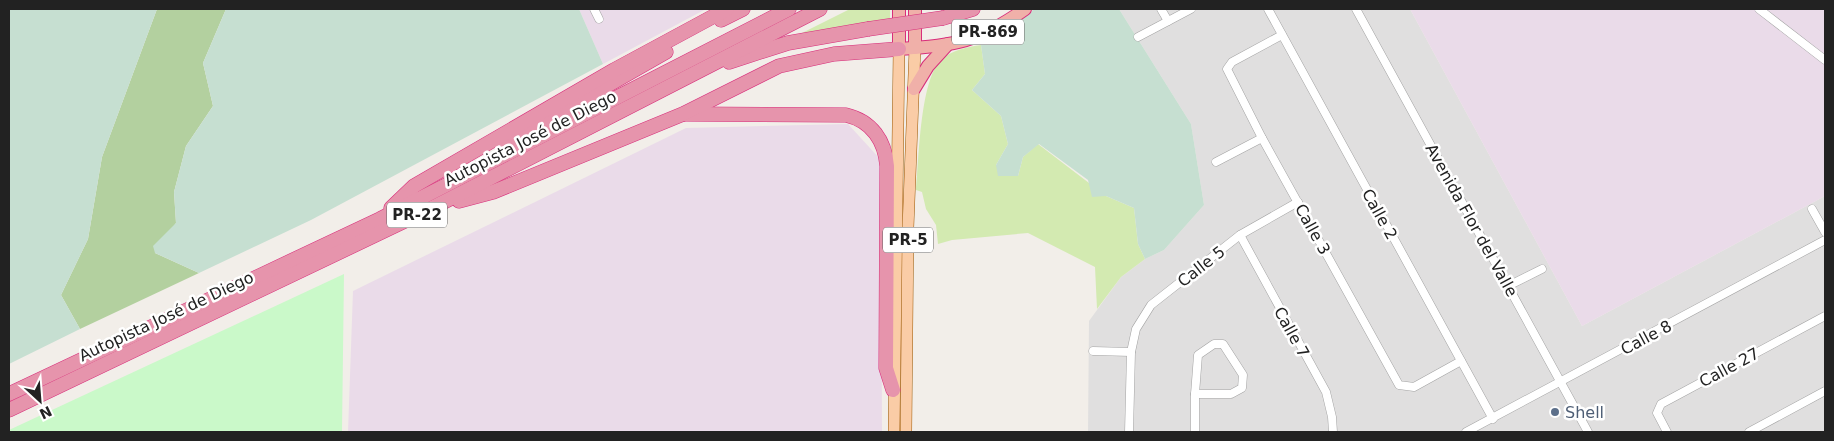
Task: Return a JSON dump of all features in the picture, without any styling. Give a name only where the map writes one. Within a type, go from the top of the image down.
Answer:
[{"type":"highway","points":[[380,219],[414,186],[614,70],[728,9]]},
{"type":"highway","points":[[483,166],[521,135],[743,9]]},
{"type":"highway","name":"Autopista José de Diego","points":[[9,394],[380,219],[789,9]]},
{"type":"highway","name":"Autopista José de Diego","points":[[9,410],[432,208],[820,9]]},
{"type":"highway","name":"PR-5","points":[[899,9],[899,49]]},
{"type":"highway","name":"PR-5","points":[[914,48],[915,9]]},
{"type":"highway","points":[[698,72],[788,43],[942,18],[973,9]]},
{"type":"highway","name":"PR-869","points":[[914,48],[948,44],[981,36],[1024,9]]},
{"type":"highway","points":[[914,89],[928,66],[948,44]]},
{"type":"highway","points":[[432,208],[493,192],[683,114],[716,96],[795,61],[834,54],[914,48]]},
{"type":"highway","points":[[683,114],[846,115],[864,122],[876,133],[884,148],[887,166],[886,368],[893,390]]},
{"type":"main road","name":"PR-5","points":[[906,432],[908,228],[914,48]]},
{"type":"main road","name":"PR-5","points":[[894,432],[893,390],[899,49]]},
{"type":"main road","points":[[895,271],[899,284],[900,343],[906,351]]},
{"type":"street","points":[[594,9],[599,19]]},
{"type":"street","points":[[1161,9],[1168,21]]},
{"type":"street","points":[[1138,38],[1191,9]]},
{"type":"street","name":"Calle 2","points":[[1268,9],[1493,419]]},
{"type":"street","name":"Avenida Flor del Valle","points":[[1356,9],[1588,432]]},
{"type":"street","points":[[1759,9],[1825,60]]},
{"type":"street","name":"Calle 3","points":[[1282,35],[1232,62],[1227,69],[1262,138],[1399,385],[1414,387],[1461,361]]},
{"type":"street","points":[[1216,162],[1262,138]]},
{"type":"street","name":"Calle 5","points":[[1129,432],[1131,352],[1136,329],[1151,305],[1240,236],[1298,202]]},
{"type":"street","points":[[1812,209],[1825,232]]},
{"type":"street","name":"Calle 7","points":[[1240,236],[1326,392],[1332,417],[1333,432]]},
{"type":"street","name":"Calle 8","points":[[1466,432],[1561,383],[1825,240]]},
{"type":"street","points":[[1508,286],[1542,269]]},
{"type":"street","name":"Calle 27","points":[[1667,432],[1657,413],[1662,404],[1825,316]]},
{"type":"street","points":[[1195,394],[1231,394],[1242,388],[1243,375],[1223,344],[1214,344],[1198,355],[1195,394],[1195,432]]},
{"type":"street","points":[[1093,351],[1131,352]]},
{"type":"street","points":[[1749,432],[1825,391]]},
{"type":"shaded area","points":[[579,9],[706,9],[603,64]]},
{"type":"shaded area","points":[[1119,9],[1410,9],[1582,326],[1825,196],[1825,432],[1088,432],[1089,321],[1121,277],[1145,259],[1164,250],[1204,205],[1191,124]]},
{"type":"shaded area","points":[[1410,9],[1825,9],[1825,196],[1582,326]]},
{"type":"shaded area","points":[[848,124],[881,160],[882,432],[348,432],[353,291],[686,128]]},
{"type":"green space","points":[[9,9],[157,9],[102,157],[88,239],[61,295],[80,329],[9,364]]},
{"type":"green space","points":[[157,9],[226,9],[203,63],[213,106],[186,146],[174,192],[176,223],[155,253],[199,273],[80,329],[61,295],[88,239],[102,157]]},
{"type":"green space","points":[[226,9],[579,9],[603,64],[311,220],[199,273],[155,253],[153,246],[176,223],[174,192],[186,146],[213,106],[203,63]]},
{"type":"green space","points":[[850,9],[890,9],[890,20],[798,35]]},
{"type":"green space","points":[[1034,9],[1119,9],[1191,124],[1204,205],[1164,250],[1145,259],[1138,244],[1134,208],[1106,196],[1092,197],[1088,180],[1039,144],[1023,157],[1018,176],[998,176],[996,165],[1008,144],[1001,116],[972,90],[985,74],[981,45],[1008,31]]},
{"type":"green space","points":[[981,45],[985,74],[972,90],[1001,116],[1008,144],[996,165],[1018,176],[1023,157],[1038,144],[1106,196],[1134,208],[1138,244],[1145,259],[1121,277],[1097,309],[1095,267],[1028,233],[952,240],[938,244],[936,225],[926,209],[922,192],[916,190],[925,102],[934,70],[941,60],[955,51]]},
{"type":"green space","points":[[344,274],[342,432],[9,432],[9,430]]},
{"type":"place","name":"Shell","points":[[1555,412]]}]
